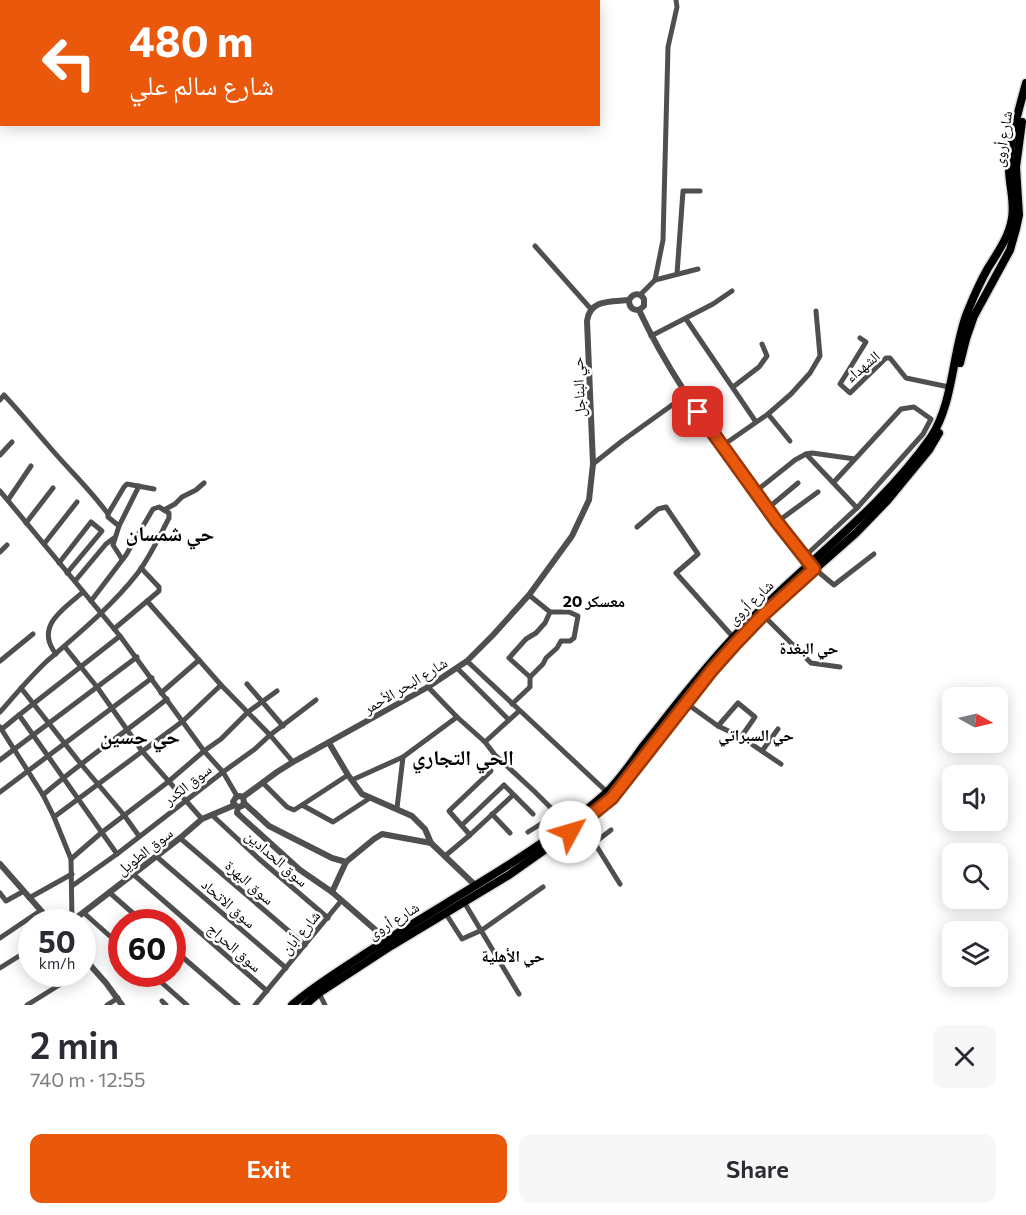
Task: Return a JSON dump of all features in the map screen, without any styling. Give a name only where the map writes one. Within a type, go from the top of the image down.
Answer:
[{"type":"main road","name":"شارع أروى","points":[[389,943],[446,914],[464,902],[501,870],[569,828],[610,795],[733,637],[809,563],[882,497],[933,434],[945,404],[966,314],[987,271],[1006,248],[1012,218],[1009,166],[1016,122],[1026,83]]},
{"type":"main road","name":"شارع أروى","points":[[683,701],[809,563],[856,533],[887,501],[938,437],[950,406],[966,339],[974,316],[1016,229],[1019,215],[1016,167],[1026,106]]},
{"type":"main road","name":"شارع أروى","points":[[292,1005],[479,888]]},
{"type":"main road","name":"شارع أروى","points":[[305,1005],[316,990]]},
{"type":"street","points":[[655,280],[663,240],[668,47],[677,7],[676,0]]},
{"type":"street","points":[[677,274],[684,191],[700,191]]},
{"type":"street","points":[[535,246],[591,309],[604,303],[629,300],[633,295],[640,294],[655,280],[698,269]]},
{"type":"street","points":[[651,336],[713,304],[732,291]]},
{"type":"street","points":[[639,310],[645,303],[640,294]]},
{"type":"street","points":[[629,300],[632,309],[639,310]]},
{"type":"street","name":"حي البناجل","points":[[591,309],[587,321],[593,464]]},
{"type":"street","points":[[639,310],[651,336],[686,395],[809,563],[834,585],[874,554]]},
{"type":"street","points":[[722,446],[768,414],[810,373],[820,356],[816,311]]},
{"type":"street","points":[[686,319],[756,422]]},
{"type":"street","name":"الشهداء","points":[[860,338],[866,342],[840,384],[850,393],[886,358],[890,358],[906,378],[949,387]]},
{"type":"street","points":[[733,387],[759,367],[767,356],[762,344]]},
{"type":"street","points":[[0,400],[4,395],[27,419],[92,493],[108,514],[108,518],[119,526]]},
{"type":"street","points":[[593,464],[686,395]]},
{"type":"street","points":[[809,563],[923,434],[931,419],[914,407],[901,409],[833,483]]},
{"type":"street","points":[[768,414],[790,441]]},
{"type":"street","points":[[0,455],[12,442]]},
{"type":"street","points":[[806,454],[857,508]]},
{"type":"street","points":[[755,492],[806,454],[855,459]]},
{"type":"street","name":"شارع البحر الأحمر","points":[[240,802],[293,762],[428,687],[467,661],[529,595],[572,536],[589,500],[593,464]]},
{"type":"street","points":[[8,500],[32,466]]},
{"type":"street","points":[[164,510],[204,483]]},
{"type":"street","points":[[767,508],[798,483]]},
{"type":"street","points":[[108,514],[127,484],[154,489]]},
{"type":"street","points":[[122,559],[113,545],[114,538],[139,486]]},
{"type":"street","points":[[26,523],[53,488]]},
{"type":"street","points":[[0,491],[137,657],[204,751],[223,771],[240,802],[269,826],[332,858],[346,862]]},
{"type":"street","points":[[777,522],[818,492]]},
{"type":"street","points":[[44,544],[77,502]]},
{"type":"street","points":[[0,712],[21,688],[123,591],[154,548],[169,518],[169,513],[159,507],[153,509],[122,559],[91,600]]},
{"type":"street","points":[[637,526],[658,508],[666,507],[698,554],[676,573],[733,637]]},
{"type":"street","points":[[59,563],[91,522],[102,531],[68,573]]},
{"type":"street","points":[[75,581],[106,544],[114,538]]},
{"type":"street","points":[[0,552],[7,545]]},
{"type":"street","points":[[114,629],[160,589],[141,568]]},
{"type":"street","points":[[56,654],[48,640],[48,628],[54,618],[83,592]]},
{"type":"street","points":[[512,704],[530,687],[530,677],[561,641],[570,641],[574,638],[578,616],[569,612],[550,612],[529,595]]},
{"type":"street","points":[[147,601],[293,762]]},
{"type":"street","points":[[530,677],[509,658],[526,639],[541,628],[550,612]]},
{"type":"street","points":[[763,615],[811,663],[840,667]]},
{"type":"street","points":[[0,661],[33,634]]},
{"type":"street","points":[[72,909],[71,859],[43,795],[1,728],[120,636]]},
{"type":"street","points":[[65,647],[98,687],[142,751],[202,819]]},
{"type":"street","points":[[0,760],[137,657]]},
{"type":"street","points":[[162,693],[199,660]]},
{"type":"street","points":[[467,661],[610,795]]},
{"type":"street","points":[[457,668],[508,719]]},
{"type":"street","points":[[0,792],[152,678]]},
{"type":"street","points":[[247,684],[283,726]]},
{"type":"street","points":[[54,817],[183,721],[221,685]]},
{"type":"street","points":[[428,687],[557,814],[585,850],[610,830]]},
{"type":"street","points":[[21,688],[139,836]]},
{"type":"street","points":[[71,859],[221,739],[248,712],[277,690]]},
{"type":"street","points":[[43,795],[62,778],[167,699]]},
{"type":"street","name":"سوق الكدر","points":[[72,886],[255,749],[316,700]]},
{"type":"street","points":[[683,701],[718,726],[741,737],[781,764]]},
{"type":"street","points":[[718,726],[738,703],[755,717],[741,737]]},
{"type":"street","points":[[485,742],[519,711]]},
{"type":"street","points":[[18,715],[117,854]]},
{"type":"street","points":[[263,783],[286,807],[294,810],[350,777],[403,757],[457,717]]},
{"type":"street","points":[[762,751],[778,729]]},
{"type":"street","points":[[329,743],[362,794],[411,816],[425,829],[431,843],[479,888]]},
{"type":"street","points":[[397,808],[403,757]]},
{"type":"street","points":[[470,836],[448,811],[491,771]]},
{"type":"street","points":[[462,825],[504,785],[533,814]]},
{"type":"street","points":[[445,856],[470,836],[513,795]]},
{"type":"street","points":[[302,805],[333,822],[370,798]]},
{"type":"street","points":[[240,802],[237,813],[300,870],[332,892],[389,943]]},
{"type":"street","name":"سوق الطويل","points":[[89,909],[202,819],[240,802]]},
{"type":"street","points":[[492,814],[510,833]]},
{"type":"street","points":[[528,832],[557,814]]},
{"type":"street","name":"سوق الحدادين","points":[[212,815],[328,918]]},
{"type":"street","points":[[267,841],[277,830]]},
{"type":"street","points":[[332,892],[346,862],[382,834],[431,843]]},
{"type":"street","name":"سوق البهرة","points":[[180,838],[305,945]]},
{"type":"street","points":[[594,842],[620,884]]},
{"type":"street","name":"سوق الاتحاد","points":[[157,857],[286,968]]},
{"type":"street","points":[[0,864],[38,909]]},
{"type":"street","points":[[29,898],[72,874]]},
{"type":"street","name":"سوق الحراج","points":[[133,874],[267,991]]},
{"type":"street","points":[[446,914],[462,939],[482,930],[543,887]]},
{"type":"street","points":[[0,893],[6,902],[24,891]]},
{"type":"street","points":[[110,893],[128,909]]},
{"type":"street","name":"شارع أبان","points":[[255,1005],[341,901]]},
{"type":"street","points":[[464,902],[519,994]]},
{"type":"street","points":[[96,924],[108,934]]},
{"type":"street","points":[[0,938],[18,926]]},
{"type":"street","points":[[0,969],[18,957]]},
{"type":"street","points":[[186,960],[238,1005]]},
{"type":"street","points":[[96,971],[122,1005]]},
{"type":"street","points":[[27,1005],[56,987]]},
{"type":"street","points":[[167,987],[187,1005]]},
{"type":"street","points":[[316,990],[326,1005]]},
{"type":"street","points":[[107,1005],[118,998]]},
{"type":"district","name":"حي شمسان","points":[[170,532]]},
{"type":"district","name":"معسكر 20","points":[[594,600]]},
{"type":"district","name":"حي البغدة","points":[[809,647]]},
{"type":"district","name":"حي السبراتي","points":[[756,734]]},
{"type":"district","name":"حي حسين","points":[[140,735]]},
{"type":"district","name":"الحي التجاري","points":[[463,756]]},
{"type":"district","name":"حي الأهلية","points":[[513,955]]},
{"type":"route","points":[[570,832],[612,798],[712,670],[763,615],[814,569],[777,522],[698,412]]}]
